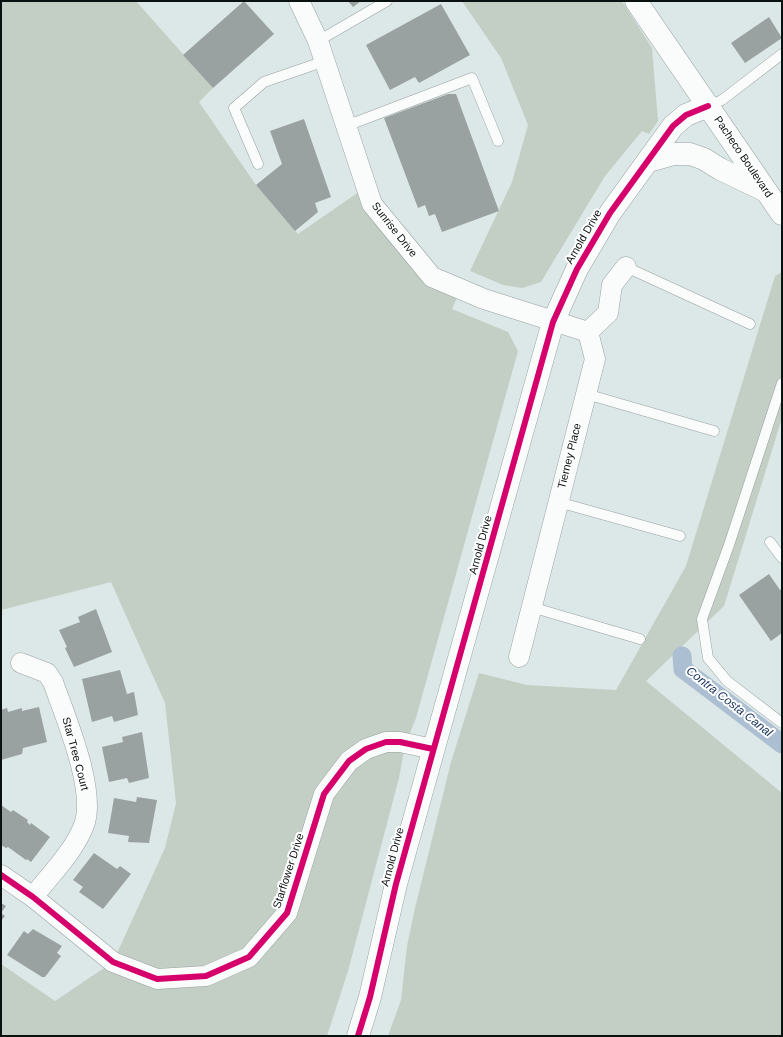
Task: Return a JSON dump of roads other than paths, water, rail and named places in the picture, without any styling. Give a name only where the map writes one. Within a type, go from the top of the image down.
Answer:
[{"type":"street","name":"Sunrise Drive","points":[[299,1],[318,41],[372,204],[432,277],[484,299],[588,332]]},
{"type":"street","name":"Pacheco Boulevard","points":[[636,1],[782,214]]},
{"type":"street","name":"Arnold Drive","points":[[358,1036],[370,997],[396,884],[553,322],[577,269],[610,213],[674,126],[686,115],[708,106]]},
{"type":"street","points":[[649,161],[674,154],[690,154],[704,159],[766,191]]},
{"type":"street","points":[[588,332],[608,313],[612,285],[626,266]]},
{"type":"street","name":"Tierney Place","points":[[519,657],[595,359],[588,332]]},
{"type":"street","name":"Star Tree Court","points":[[21,663],[47,673],[53,682],[84,777],[87,798],[84,824],[72,847],[33,897]]},
{"type":"street","name":"Starflower Drive","points":[[1,875],[33,897],[113,962],[157,979],[206,976],[249,957],[287,914],[324,794],[349,761],[366,749],[386,742],[400,742],[433,749]]},
{"type":"lane","points":[[318,41],[387,1]]},
{"type":"lane","points":[[708,106],[722,100],[782,54]]},
{"type":"lane","points":[[258,164],[234,108],[264,82],[324,61]]},
{"type":"lane","points":[[346,126],[472,78],[498,141]]},
{"type":"lane","points":[[626,266],[750,324]]},
{"type":"lane","points":[[782,383],[729,545],[702,619],[708,658],[727,681],[782,723]]},
{"type":"lane","points":[[586,394],[714,431]]},
{"type":"lane","points":[[558,502],[680,536]]},
{"type":"lane","points":[[770,542],[782,558]]},
{"type":"lane","points":[[531,607],[640,640]]},
{"type":"waterway","name":"Contra Costa Canal","points":[[682,656],[683,669],[782,744]]}]
